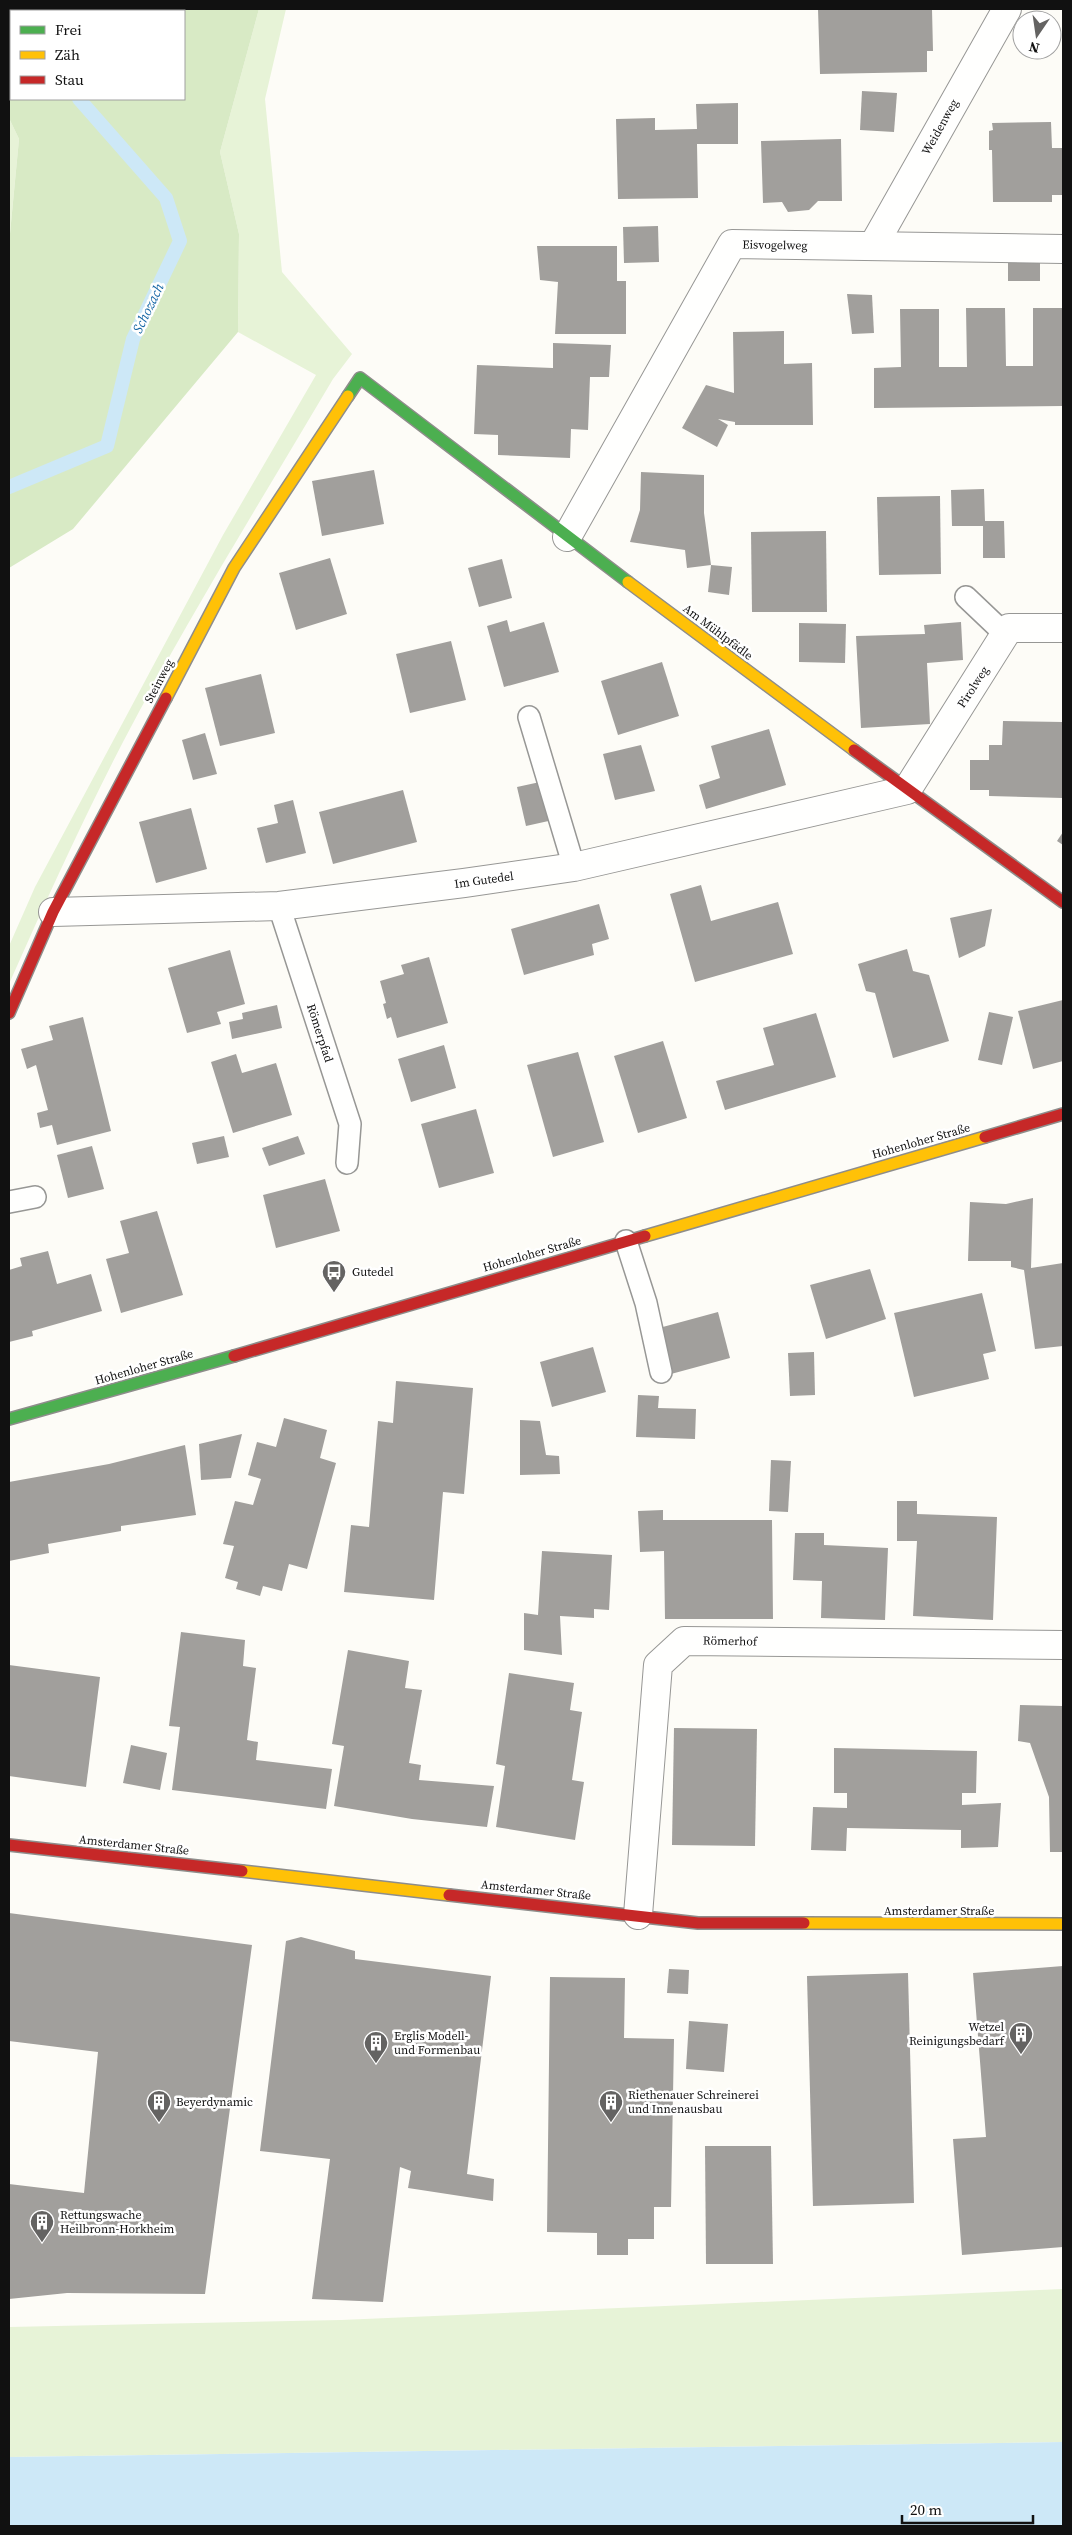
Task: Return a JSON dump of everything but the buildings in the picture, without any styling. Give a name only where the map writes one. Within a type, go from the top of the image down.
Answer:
[{"type":"street","name":"Weidenweg","points":[[873,246],[1007,9]]},
{"type":"street","name":"Eisvogelweg","points":[[567,537],[732,244],[1063,249]]},
{"type":"street","name":"Am Mühlpfädle","points":[[360,378],[567,537],[907,790],[1063,902]]},
{"type":"street","name":"Steinweg","points":[[9,1013],[53,912],[234,568],[360,378]]},
{"type":"street","points":[[1006,635],[1009,628],[1063,628]]},
{"type":"street","name":"Pirolweg","points":[[907,790],[1006,635]]},
{"type":"street","name":"Im Gutedel","points":[[53,912],[278,906],[574,867],[907,790]]},
{"type":"street","name":"Hohenloher Straße","points":[[9,1419],[273,1346],[1063,1114]]},
{"type":"street","name":"Römerhof","points":[[638,1915],[658,1665],[684,1641],[1063,1645]]},
{"type":"street","name":"Amsterdamer Straße","points":[[9,1845],[708,1923],[1063,1924]]},
{"type":"lane","points":[[966,597],[1006,635]]},
{"type":"lane","points":[[529,717],[574,867]]},
{"type":"lane","name":"Römerpfad","points":[[278,906],[350,1124],[347,1163]]},
{"type":"lane","points":[[9,1202],[35,1196]]},
{"type":"lane","points":[[626,1241],[646,1303],[660,1372]]},
{"type":"green space","points":[[9,9],[259,9],[220,152],[239,234],[238,332],[73,529],[9,568],[9,244],[19,139],[9,118]]},
{"type":"green space","points":[[259,9],[286,9],[265,99],[282,272],[352,354],[333,379],[173,650],[123,742],[78,832],[9,984],[9,946],[35,887],[223,535],[316,375],[238,332],[239,234],[220,152]]},
{"type":"green space","points":[[9,118],[19,139],[9,244]]},
{"type":"green space","points":[[1063,2289],[1063,2442],[9,2457],[9,2327],[341,2320]]},
{"type":"water","points":[[1063,2442],[1063,2526],[9,2526],[9,2457]]},
{"type":"waterway","name":"Schozach","points":[[9,487],[107,446],[133,339],[180,241],[166,198],[80,100]]},
{"type":"traffic: fast","points":[[348,396],[360,378],[628,582]]},
{"type":"traffic: fast","points":[[9,1419],[234,1356]]},
{"type":"traffic: slow","points":[[166,698],[234,568],[348,396]]},
{"type":"traffic: slow","points":[[628,582],[854,750]]},
{"type":"traffic: slow","points":[[645,1236],[985,1137]]},
{"type":"traffic: slow","points":[[242,1871],[449,1895]]},
{"type":"traffic: slow","points":[[804,1923],[1063,1924]]},
{"type":"traffic: jam","points":[[9,1013],[53,912],[166,698]]},
{"type":"traffic: jam","points":[[854,750],[1063,902]]},
{"type":"traffic: jam","points":[[985,1137],[1063,1114]]},
{"type":"traffic: jam","points":[[234,1356],[645,1236]]},
{"type":"traffic: jam","points":[[9,1845],[242,1871]]},
{"type":"traffic: jam","points":[[449,1895],[698,1923],[804,1923]]},
{"type":"place","name":"Gutedel","points":[[334,1293]]},
{"type":"place","name":"Wetzel Reinigungsbedarf","points":[[1021,2055]]},
{"type":"place","name":"Erglis Modell- und Formenbau","points":[[376,2064]]},
{"type":"place","name":"Beyerdynamic","points":[[159,2123]]},
{"type":"place","name":"Riethenauer Schreinerei und Innenausbau","points":[[611,2123]]},
{"type":"place","name":"Rettungswache Heilbronn-Horkheim","points":[[42,2243]]}]
